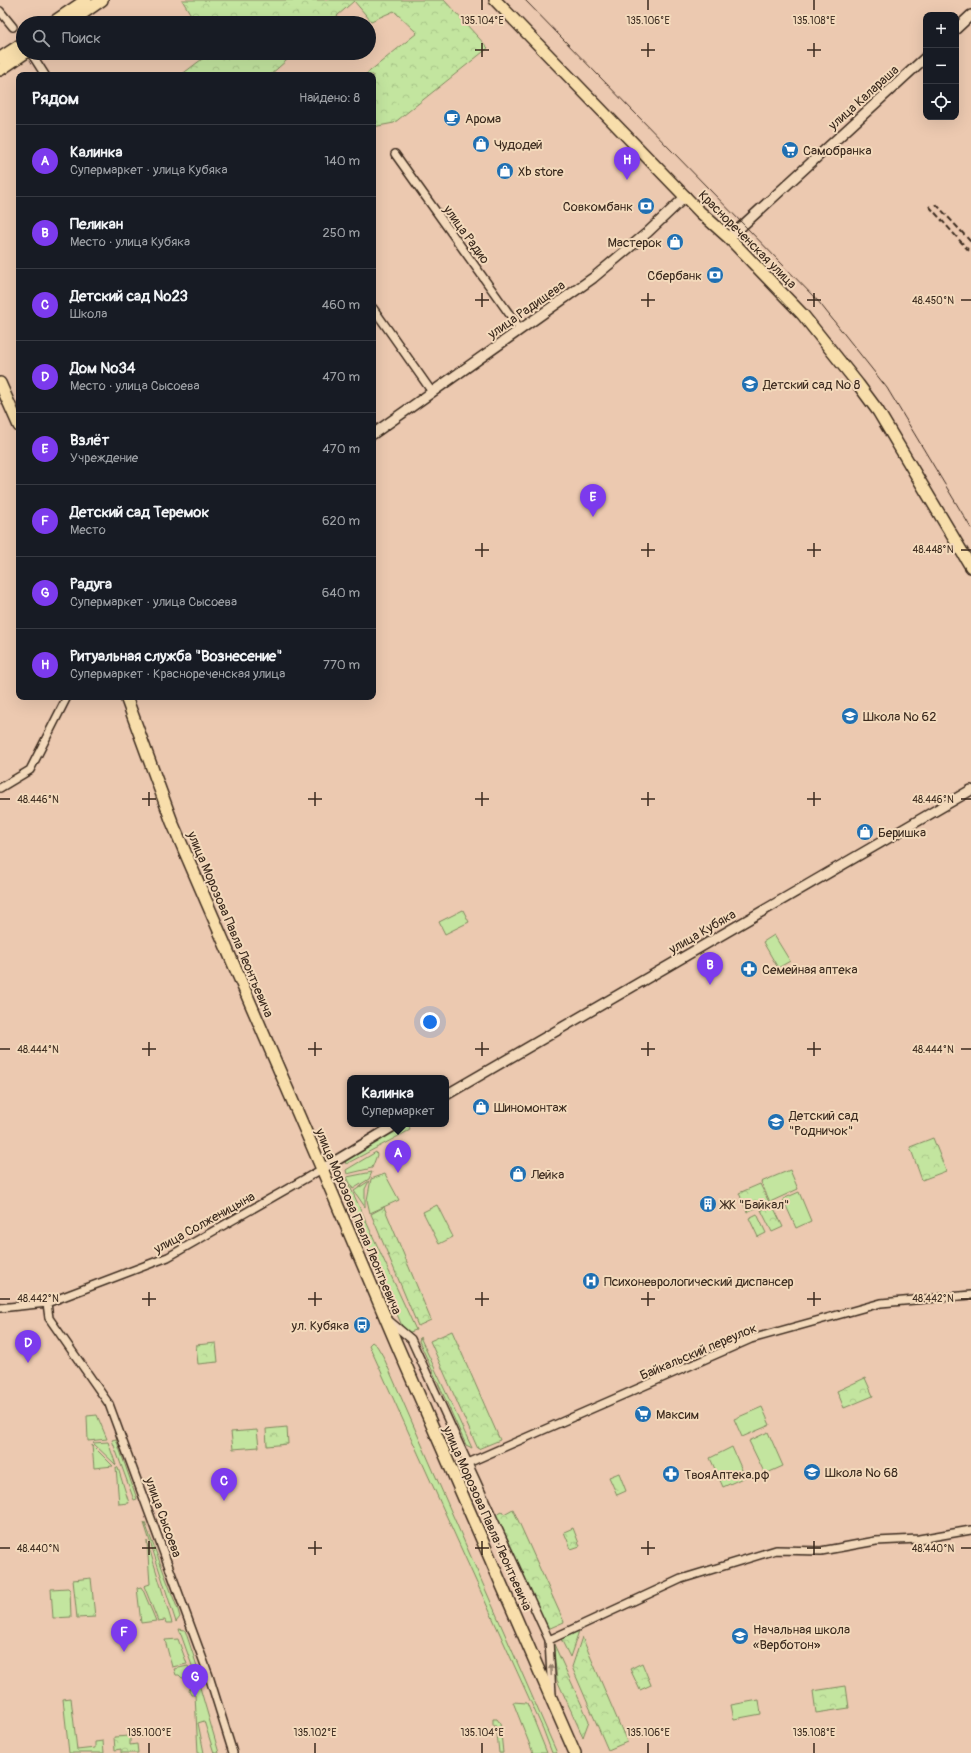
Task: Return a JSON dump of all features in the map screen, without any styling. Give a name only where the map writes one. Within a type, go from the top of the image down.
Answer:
[{"type":"main road","points":[[62,16],[86,0]]},
{"type":"main road","points":[[79,16],[102,0]]},
{"type":"main road","name":"Краснореченская улица","points":[[495,0],[700,212],[729,238],[803,315],[858,384],[878,412],[971,567]]},
{"type":"main road","points":[[0,58],[16,47]]},
{"type":"main road","points":[[0,70],[16,59]]},
{"type":"main road","points":[[0,382],[2,395],[16,421]]},
{"type":"main road","name":"улица Морозова Павла Леонтьевича","points":[[127,700],[172,822],[575,1753]]},
{"type":"street","points":[[0,11],[13,27]]},
{"type":"street","points":[[959,26],[971,15]]},
{"type":"street","name":"улица Калараша","points":[[729,238],[923,59]]},
{"type":"street","points":[[36,60],[44,72]]},
{"type":"street","name":"улица Радио","points":[[394,154],[520,329]]},
{"type":"street","name":"улица Радищева","points":[[376,432],[593,278],[648,232],[686,196]]},
{"type":"street","points":[[376,312],[432,392]]},
{"type":"street","points":[[0,788],[30,770],[66,700]]},
{"type":"street","name":"улица Кубяка","points":[[449,1093],[971,790]]},
{"type":"street","points":[[322,1169],[392,1127]]},
{"type":"street","name":"улица Солженицына","points":[[0,1308],[47,1303],[168,1257],[322,1169]]},
{"type":"street","name":"Байкальский переулок","points":[[468,1463],[751,1339],[880,1303],[971,1295]]},
{"type":"street","name":"улица Сысоева","points":[[47,1303],[50,1318],[108,1404],[209,1676],[232,1753]]},
{"type":"street","points":[[386,1318],[411,1338],[549,1640],[552,1699]]},
{"type":"street","points":[[549,1640],[681,1579],[776,1550],[821,1551],[876,1541],[919,1539],[971,1530]]},
{"type":"green space","points":[[182,0],[444,0],[488,48],[394,123],[376,126],[376,72],[369,72],[417,33],[394,11],[376,19],[376,16],[367,16],[354,1],[337,16],[192,16]]},
{"type":"green space","points":[[201,60],[287,60],[273,72],[185,72]]},
{"type":"green space","points":[[463,910],[469,922],[445,934],[439,922]]},
{"type":"green space","points":[[774,935],[790,961],[778,968],[763,942]]},
{"type":"green space","points":[[400,1127],[410,1127],[410,1130],[346,1164],[345,1161]]},
{"type":"green space","points":[[933,1138],[946,1171],[922,1180],[910,1147]]},
{"type":"green space","points":[[376,1152],[377,1155],[372,1168],[347,1174],[346,1170]]},
{"type":"green space","points":[[790,1170],[798,1189],[770,1202],[761,1182]]},
{"type":"green space","points":[[372,1172],[369,1179],[353,1189],[347,1177]]},
{"type":"green space","points":[[385,1174],[399,1200],[370,1213],[367,1200],[371,1179]]},
{"type":"green space","points":[[341,1179],[347,1180],[416,1330],[407,1333],[403,1328],[339,1181]]},
{"type":"green space","points":[[369,1181],[365,1189],[365,1207],[354,1191]]},
{"type":"green space","points":[[760,1184],[769,1202],[747,1212],[739,1193]]},
{"type":"green space","points":[[799,1192],[811,1221],[796,1228],[783,1199]]},
{"type":"green space","points":[[772,1204],[783,1227],[772,1232],[761,1210]]},
{"type":"green space","points":[[437,1205],[453,1237],[439,1244],[423,1212]]},
{"type":"green space","points":[[384,1207],[431,1320],[418,1326],[371,1214]]},
{"type":"green space","points":[[757,1214],[766,1233],[758,1237],[749,1218]]},
{"type":"green space","points":[[452,1331],[500,1440],[478,1449],[430,1341]]},
{"type":"green space","points":[[420,1337],[472,1448],[466,1445],[419,1341]]},
{"type":"green space","points":[[372,1342],[377,1346],[383,1356],[557,1753],[552,1753],[543,1729],[369,1345]]},
{"type":"green space","points":[[216,1343],[218,1362],[198,1364],[196,1345]]},
{"type":"green space","points":[[865,1378],[873,1396],[844,1408],[837,1391]]},
{"type":"green space","points":[[762,1407],[770,1425],[742,1437],[734,1419]]},
{"type":"green space","points":[[97,1415],[107,1439],[88,1441],[87,1416]]},
{"type":"green space","points":[[287,1427],[288,1444],[267,1446],[266,1429]]},
{"type":"green space","points":[[257,1430],[259,1447],[233,1449],[231,1432]]},
{"type":"green space","points":[[768,1432],[783,1466],[765,1474],[749,1441]]},
{"type":"green space","points":[[116,1439],[137,1499],[134,1500],[112,1440]]},
{"type":"green space","points":[[108,1442],[116,1465],[93,1443]]},
{"type":"green space","points":[[92,1445],[113,1466],[94,1468]]},
{"type":"green space","points":[[732,1447],[745,1477],[723,1487],[710,1458]]},
{"type":"green space","points":[[116,1467],[118,1468],[129,1503],[119,1504]]},
{"type":"green space","points":[[619,1473],[626,1491],[617,1495],[609,1477]]},
{"type":"green space","points":[[513,1509],[564,1622],[548,1629],[495,1515],[502,1511],[504,1514]]},
{"type":"green space","points":[[144,1523],[178,1610],[180,1617],[176,1622]]},
{"type":"green space","points":[[573,1528],[580,1546],[571,1549],[564,1532]]},
{"type":"green space","points":[[147,1541],[172,1623],[166,1623],[165,1620],[158,1621],[144,1586],[150,1584]]},
{"type":"green space","points":[[91,1578],[95,1617],[77,1618],[73,1580]]},
{"type":"green space","points":[[141,1587],[156,1621],[141,1623],[137,1588]]},
{"type":"green space","points":[[68,1588],[70,1590],[71,1617],[53,1618],[51,1589]]},
{"type":"green space","points":[[179,1629],[185,1630],[199,1672],[196,1677]]},
{"type":"green space","points":[[579,1631],[570,1657],[561,1639]]},
{"type":"green space","points":[[582,1637],[627,1742],[608,1750],[572,1667]]},
{"type":"green space","points":[[178,1639],[187,1664],[172,1667],[165,1640]]},
{"type":"green space","points":[[553,1642],[589,1721],[583,1737],[557,1680]]},
{"type":"green space","points":[[642,1663],[651,1685],[640,1690],[630,1669]]},
{"type":"green space","points":[[188,1666],[193,1676],[182,1678],[179,1675],[176,1675],[174,1669]]},
{"type":"green space","points":[[199,1684],[219,1753],[214,1753],[204,1721],[198,1723],[204,1753],[198,1753],[195,1695],[191,1695],[189,1691],[191,1686]]},
{"type":"green space","points":[[846,1686],[849,1708],[816,1713],[813,1691]]},
{"type":"green space","points":[[71,1698],[77,1750],[95,1748],[95,1742],[103,1741],[104,1753],[69,1753],[63,1699]]},
{"type":"green space","points":[[759,1700],[761,1714],[734,1719],[731,1705]]},
{"type":"green space","points":[[513,1702],[527,1703],[547,1753],[533,1753]]},
{"type":"green space","points":[[493,1719],[497,1719],[500,1723],[503,1753],[499,1753],[497,1733],[495,1732],[495,1725],[493,1725]]},
{"type":"green space","points":[[130,1736],[130,1745],[137,1744],[138,1753],[121,1753],[121,1749],[115,1750],[114,1737]]},
{"type":"tram line","points":[[525,0],[818,301],[887,388],[971,528]]},
{"type":"railway","points":[[936,204],[971,242]]},
{"type":"railway","points":[[929,206],[971,253]]},
{"type":"place","name":"Арома","points":[[452,118]]},
{"type":"place","name":"Чудодей","points":[[481,144]]},
{"type":"place","name":"Самобранка","points":[[790,150]]},
{"type":"place","name":"Xb store","points":[[505,171]]},
{"type":"place","name":"Ритуальная служба \"Вознесение\"","points":[[627,180]]},
{"type":"place","name":"Совкомбанк","points":[[646,206]]},
{"type":"place","name":"Мастерок","points":[[675,242]]},
{"type":"place","name":"Сбербанк","points":[[715,275]]},
{"type":"place","name":"Детский сад № 8","points":[[750,384]]},
{"type":"place","name":"Взлёт","points":[[593,517]]},
{"type":"place","name":"Школа № 62","points":[[850,716]]},
{"type":"place","name":"Беришка","points":[[865,832]]},
{"type":"place","name":"Семейная аптека","points":[[749,969]]},
{"type":"place","name":"Пеликан","points":[[710,985]]},
{"type":"place","name":"Шиномонтаж","points":[[481,1107]]},
{"type":"place","name":"Детский сад \"Родничок\"","points":[[776,1122]]},
{"type":"place","name":"Калинка","points":[[398,1173]]},
{"type":"place","name":"Лейка","points":[[518,1174]]},
{"type":"place","name":"ЖК \"Байкал\"","points":[[708,1204]]},
{"type":"place","name":"Психоневрологический диспансер","points":[[591,1281]]},
{"type":"place","name":"ул. Кубяка","points":[[362,1325]]},
{"type":"place","name":"Дом №34","points":[[28,1363]]},
{"type":"place","name":"Максим","points":[[643,1414]]},
{"type":"place","name":"Школа № 68","points":[[812,1472]]},
{"type":"place","name":"ТвояАптека.рф","points":[[671,1474]]},
{"type":"place","name":"Детский сад №23","points":[[224,1501]]},
{"type":"place","name":"Начальная школа «Верботон»","points":[[740,1636]]},
{"type":"place","name":"Детский сад Теремок","points":[[124,1652]]},
{"type":"place","name":"Радуга","points":[[195,1697]]}]
